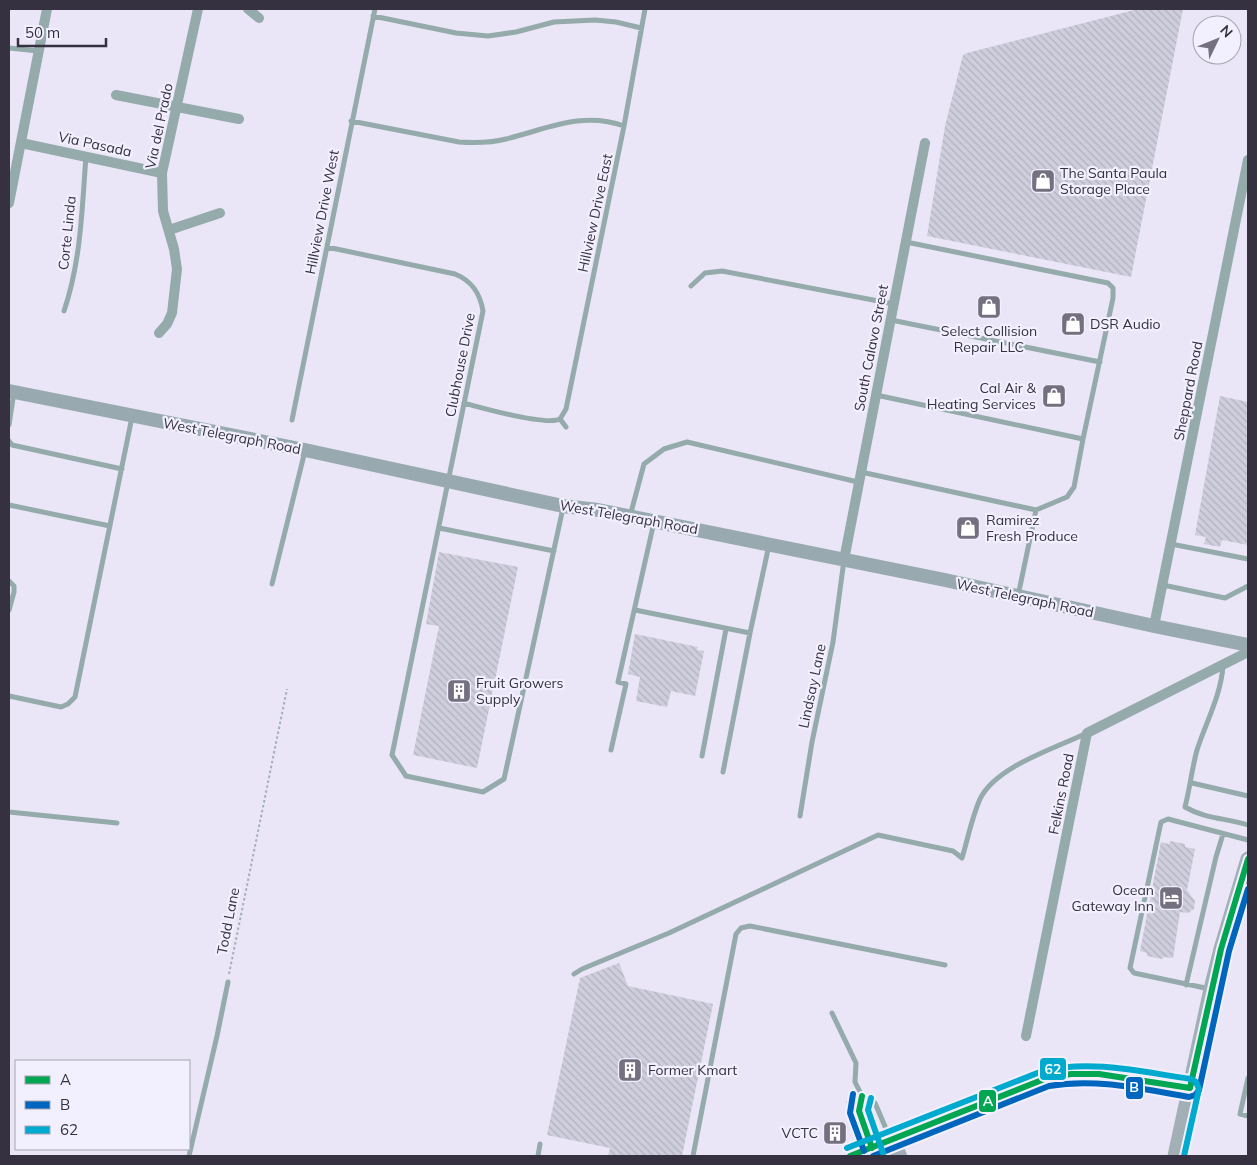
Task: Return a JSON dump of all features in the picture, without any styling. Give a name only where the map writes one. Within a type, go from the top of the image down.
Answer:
[{"type":"main road","name":"West Telegraph Road","points":[[12,391],[305,450],[564,506],[598,510],[769,544],[1248,645]]},
{"type":"main road","points":[[1175,1156],[1221,949],[1248,859]]},
{"type":"main road","points":[[874,1152],[894,1148],[1047,1078],[1070,1074],[1099,1074],[1190,1088]]},
{"type":"street","points":[[9,203],[46,9]]},
{"type":"street","name":"Via del Prado","points":[[159,333],[167,324],[172,313],[176,292],[177,269],[163,211],[162,173],[198,9]]},
{"type":"street","points":[[248,9],[259,18]]},
{"type":"street","points":[[116,95],[239,119]]},
{"type":"street","name":"Via Pasada","points":[[21,143],[162,173]]},
{"type":"street","name":"South Calavo Street","points":[[844,560],[926,143]]},
{"type":"street","name":"Sheppard Road","points":[[1154,626],[1248,160]]},
{"type":"street","points":[[169,230],[220,213]]},
{"type":"street","points":[[1087,733],[1248,652]]},
{"type":"street","name":"Felkins Road","points":[[1026,1036],[1087,733]]},
{"type":"street","points":[[850,1156],[874,1152]]},
{"type":"lane","name":"Hillview Drive West","points":[[292,420],[375,9]]},
{"type":"lane","name":"Hillview Drive East","points":[[560,419],[566,409],[569,395],[624,126],[644,9]]},
{"type":"lane","points":[[373,16],[456,33],[488,36],[516,32],[554,22],[595,20],[641,28]]},
{"type":"lane","points":[[9,48],[38,50]]},
{"type":"lane","points":[[351,121],[459,142],[504,140],[581,120],[608,121],[624,126]]},
{"type":"lane","name":"Corte Linda","points":[[64,311],[79,254],[86,156]]},
{"type":"lane","points":[[630,516],[644,464],[664,449],[687,442],[1036,510],[1068,497],[1074,487],[1114,298],[1113,288],[1108,283],[906,242]]},
{"type":"lane","name":"Clubhouse Drive","points":[[327,247],[454,274],[469,282],[475,288],[481,300],[483,312],[392,755],[406,776],[483,792],[504,779],[564,506]]},
{"type":"lane","points":[[691,286],[705,274],[722,271],[894,304]]},
{"type":"lane","points":[[890,320],[1100,362]]},
{"type":"lane","points":[[9,425],[12,391]]},
{"type":"lane","points":[[876,395],[1083,439]]},
{"type":"lane","points":[[464,403],[550,421],[560,419],[566,427]]},
{"type":"lane","points":[[9,696],[61,707],[68,704],[74,697],[132,415]]},
{"type":"lane","points":[[9,442],[12,445],[122,469]]},
{"type":"lane","points":[[272,584],[305,450]]},
{"type":"lane","points":[[9,505],[110,526]]},
{"type":"lane","points":[[1018,596],[1036,510]]},
{"type":"lane","points":[[611,750],[626,684],[618,682],[654,521]]},
{"type":"lane","points":[[439,528],[554,551]]},
{"type":"lane","points":[[724,772],[769,544]]},
{"type":"lane","points":[[1171,544],[1248,559]]},
{"type":"lane","name":"Lindsay Lane","points":[[800,816],[833,642],[844,560]]},
{"type":"lane","points":[[9,581],[14,586],[9,610]]},
{"type":"lane","points":[[1162,585],[1225,598],[1248,586]]},
{"type":"lane","points":[[635,610],[750,633]]},
{"type":"lane","points":[[702,756],[726,629]]},
{"type":"lane","points":[[1223,666],[1221,683],[1197,752],[1192,783],[1185,807],[1209,817],[1248,825]]},
{"type":"lane","points":[[574,974],[582,968],[669,933],[878,835],[953,851],[962,858],[981,798],[989,786],[1012,767],[1087,733]]},
{"type":"lane","points":[[1192,783],[1248,796]]},
{"type":"lane","points":[[9,812],[117,823]]},
{"type":"lane","points":[[1211,990],[1134,973],[1130,968],[1161,822],[1168,819],[1248,840]]},
{"type":"lane","points":[[1186,985],[1223,834]]},
{"type":"lane","points":[[693,1156],[736,934],[741,928],[750,926],[945,965]]},
{"type":"lane","points":[[189,1156],[228,982]]},
{"type":"lane","points":[[832,1013],[856,1063],[855,1082],[862,1096],[876,1103],[894,1148]]},
{"type":"lane","points":[[1248,1078],[1240,1114],[1248,1116]]},
{"type":"lane","points":[[849,1102],[862,1096]]},
{"type":"lane","points":[[862,1096],[859,1111],[874,1152]]},
{"type":"lane","points":[[538,1156],[540,1144]]},
{"type":"path","name":"Todd Lane","points":[[228,982],[287,689]]},
{"type":"building","name":"The Santa Paula Storage Place","points":[[1138,9],[1183,9],[1131,277],[927,236],[945,126],[963,55]]},
{"type":"building","points":[[1220,396],[1248,402],[1248,545],[1222,540],[1220,547],[1204,544],[1206,537],[1195,535]]},
{"type":"building","name":"Fruit Growers Supply","points":[[439,552],[518,567],[477,768],[413,755],[439,626],[426,624]]},
{"type":"building","points":[[635,634],[698,647],[697,650],[704,651],[695,696],[671,691],[667,707],[636,701],[640,677],[628,674]]},
{"type":"building","name":"Ocean Gateway Inn","points":[[1170,841],[1185,844],[1185,847],[1195,849],[1187,890],[1195,901],[1194,909],[1188,913],[1180,912],[1173,958],[1164,957],[1162,959],[1147,956],[1147,953],[1140,951],[1161,842],[1169,844]]},
{"type":"building","name":"Former Kmart","points":[[619,963],[628,986],[713,1004],[682,1156],[608,1156],[610,1148],[547,1135],[580,978]]},
{"type":"transit line","name":"A","points":[[850,1156],[1047,1078],[1071,1074],[1099,1074],[1190,1088],[1221,949],[1248,859]]},
{"type":"transit line","name":"B","points":[[873,1156],[1049,1086],[1084,1083],[1102,1084],[1189,1097],[1195,1095],[1199,1090],[1229,951],[1248,889]]},
{"type":"transit line","name":"62","points":[[847,1148],[1045,1070],[1082,1066],[1136,1070],[1191,1079],[1196,1082],[1199,1089],[1184,1156]]},
{"type":"transit line","name":"B","points":[[853,1094],[850,1113],[864,1151]]},
{"type":"transit line","name":"A","points":[[862,1096],[859,1111],[872,1148]]},
{"type":"transit line","name":"62","points":[[871,1098],[868,1110],[883,1153]]},
{"type":"place","name":"The Santa Paula Storage Place","points":[[1043,181]]},
{"type":"place","name":"Select Collision Repair LLC","points":[[989,307]]},
{"type":"place","name":"DSR Audio","points":[[1073,324]]},
{"type":"place","name":"Cal Air & Heating Services","points":[[1054,396]]},
{"type":"place","name":"Ramirez Fresh Produce","points":[[968,528]]},
{"type":"place","name":"Fruit Growers Supply","points":[[459,691]]},
{"type":"place","name":"Ocean Gateway Inn","points":[[1171,898]]},
{"type":"place","name":"Former Kmart","points":[[630,1070]]},
{"type":"place","name":"VCTC","points":[[835,1133]]}]
